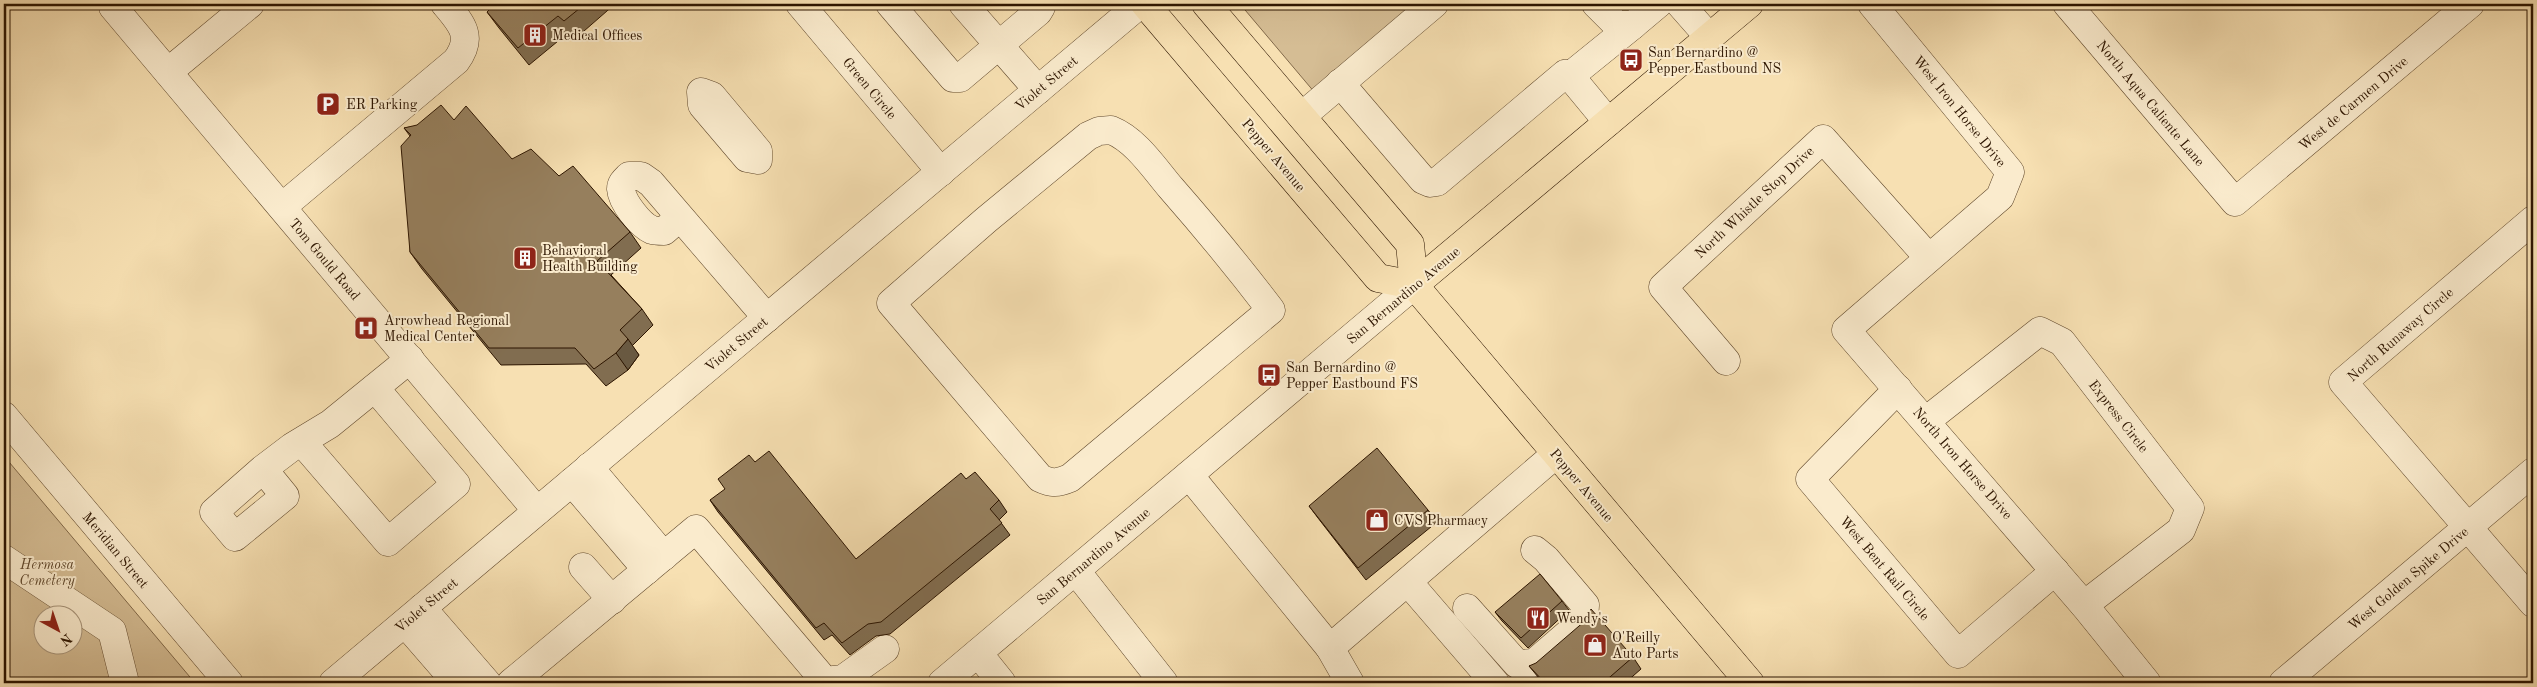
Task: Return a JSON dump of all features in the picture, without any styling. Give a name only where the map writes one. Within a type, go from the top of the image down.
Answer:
[{"type":"main road","name":"Pepper Avenue","points":[[1146,4],[1378,278],[1414,285],[1750,683]]},
{"type":"main road","points":[[1206,4],[1410,244],[1414,285]]},
{"type":"main road","name":"San Bernardino Avenue","points":[[1414,285],[1749,4]]},
{"type":"street","points":[[168,72],[250,4]]},
{"type":"street","points":[[282,208],[456,61],[464,50],[462,25],[446,4]]},
{"type":"street","name":"Green Circle","points":[[800,4],[941,172]]},
{"type":"street","points":[[890,4],[953,78],[960,78],[1038,12],[1041,7],[1040,4]]},
{"type":"street","points":[[963,4],[1038,90]]},
{"type":"street","name":"Violet Street","points":[[332,683],[1140,4]]},
{"type":"street","points":[[1302,116],[1434,4]]},
{"type":"street","points":[[1596,4],[1618,24],[1633,25]]},
{"type":"street","points":[[1570,76],[1658,4]]},
{"type":"street","points":[[1680,4],[1709,37]]},
{"type":"street","name":"West Iron Horse Drive","points":[[1872,4],[2010,172],[2000,197],[1928,257]]},
{"type":"street","name":"North Aqua Caliente Lane","points":[[2067,4],[2235,202]]},
{"type":"street","name":"Tom Gould Road","points":[[115,5],[168,72],[537,511]]},
{"type":"street","name":"West de Carmen Drive","points":[[2235,202],[2453,9]]},
{"type":"street","points":[[1340,84],[1423,180],[1430,184],[1437,182],[1565,74],[1570,76],[1608,122]]},
{"type":"street","points":[[1111,130],[1124,135],[1149,162],[1235,262],[1271,310],[1178,389],[1070,478],[1057,483],[1048,482],[1040,478],[891,303],[986,220],[1088,136],[1100,131],[1111,130]]},
{"type":"street","name":"North Whistle Stop Drive","points":[[1726,361],[1663,287],[1822,139],[1928,257]]},
{"type":"street","points":[[680,217],[767,318]]},
{"type":"street","name":"North Runaway Circle","points":[[2468,527],[2343,382],[2533,220]]},
{"type":"street","name":"North Iron Horse Drive","points":[[1928,257],[1846,330],[2084,604],[2147,683]]},
{"type":"street","name":"San Bernardino Avenue","points":[[942,683],[1414,285]]},
{"type":"street","name":"Express Circle","points":[[1926,420],[2040,331],[2062,342],[2190,508],[2181,530],[2084,604]]},
{"type":"street","points":[[263,469],[330,424],[410,360]]},
{"type":"street","points":[[302,442],[388,542],[456,484],[375,388]]},
{"type":"street","name":"West Bent Rail Circle","points":[[1898,389],[1810,480],[1958,654],[2055,571]]},
{"type":"street","name":"Meridian Street","points":[[4,416],[229,683]]},
{"type":"street","points":[[1330,648],[1556,454]]},
{"type":"street","name":"West Golden Spike Drive","points":[[2283,683],[2533,472]]},
{"type":"street","points":[[580,474],[655,563]]},
{"type":"street","points":[[1189,475],[1330,648],[1350,683]]},
{"type":"street","points":[[2468,527],[2533,603]]},
{"type":"street","points":[[511,683],[696,529],[824,681],[843,679],[885,649]]},
{"type":"street","points":[[1467,608],[1517,664],[1534,663],[1584,620],[1585,605],[1546,559],[1535,550]]},
{"type":"street","points":[[4,559],[112,631],[124,683]]},
{"type":"street","points":[[583,567],[612,600]]},
{"type":"street","points":[[1076,571],[1164,683]]},
{"type":"street","points":[[1408,582],[1495,683]]},
{"type":"street","points":[[413,616],[457,683]]},
{"type":"street","points":[[413,616],[487,683]]},
{"type":"street","points":[[978,653],[1002,683]]},
{"type":"green space","points":[[1240,4],[1428,4],[1321,100]]},
{"type":"green space","name":"Hermosa Cemetery","points":[[4,456],[195,683],[4,683]]},
{"type":"building","points":[[489,4],[585,4],[564,21],[558,16],[518,48],[487,12],[492,7]]},
{"type":"building","name":"Behavioral Health Building","points":[[441,105],[454,120],[466,106],[512,159],[531,149],[559,176],[573,166],[630,232],[597,261],[642,309],[620,330],[628,339],[616,353],[594,369],[575,348],[489,348],[410,252],[401,146],[411,135],[404,128],[417,125]]},
{"type":"building","name":"CVS Pharmacy","points":[[1377,448],[1428,510],[1358,568],[1309,506]]},
{"type":"building","points":[[769,451],[856,559],[961,473],[966,479],[975,472],[999,500],[990,509],[1002,523],[881,622],[868,624],[842,643],[824,623],[816,628],[710,500],[725,489],[718,479],[749,455],[755,462]]},
{"type":"building","points":[[1540,574],[1562,601],[1521,638],[1495,612]]},
{"type":"building","name":"O'Reilly Auto Parts","points":[[1591,609],[1633,657],[1603,683],[1545,683],[1529,666],[1536,663],[1586,620]]},
{"type":"place","name":"Medical Offices","points":[[535,35]]},
{"type":"place","name":"San Bernardino @ Pepper Eastbound NS","points":[[1631,60]]},
{"type":"place","name":"ER Parking","points":[[328,104]]},
{"type":"place","name":"Behavioral Health Building","points":[[525,258]]},
{"type":"place","name":"Arrowhead Regional Medical Center","points":[[366,328]]},
{"type":"place","name":"San Bernardino @ Pepper Eastbound FS","points":[[1269,375]]},
{"type":"place","name":"CVS Pharmacy","points":[[1377,520]]},
{"type":"place","name":"Wendy's","points":[[1538,618]]},
{"type":"place","name":"O'Reilly Auto Parts","points":[[1595,645]]}]
